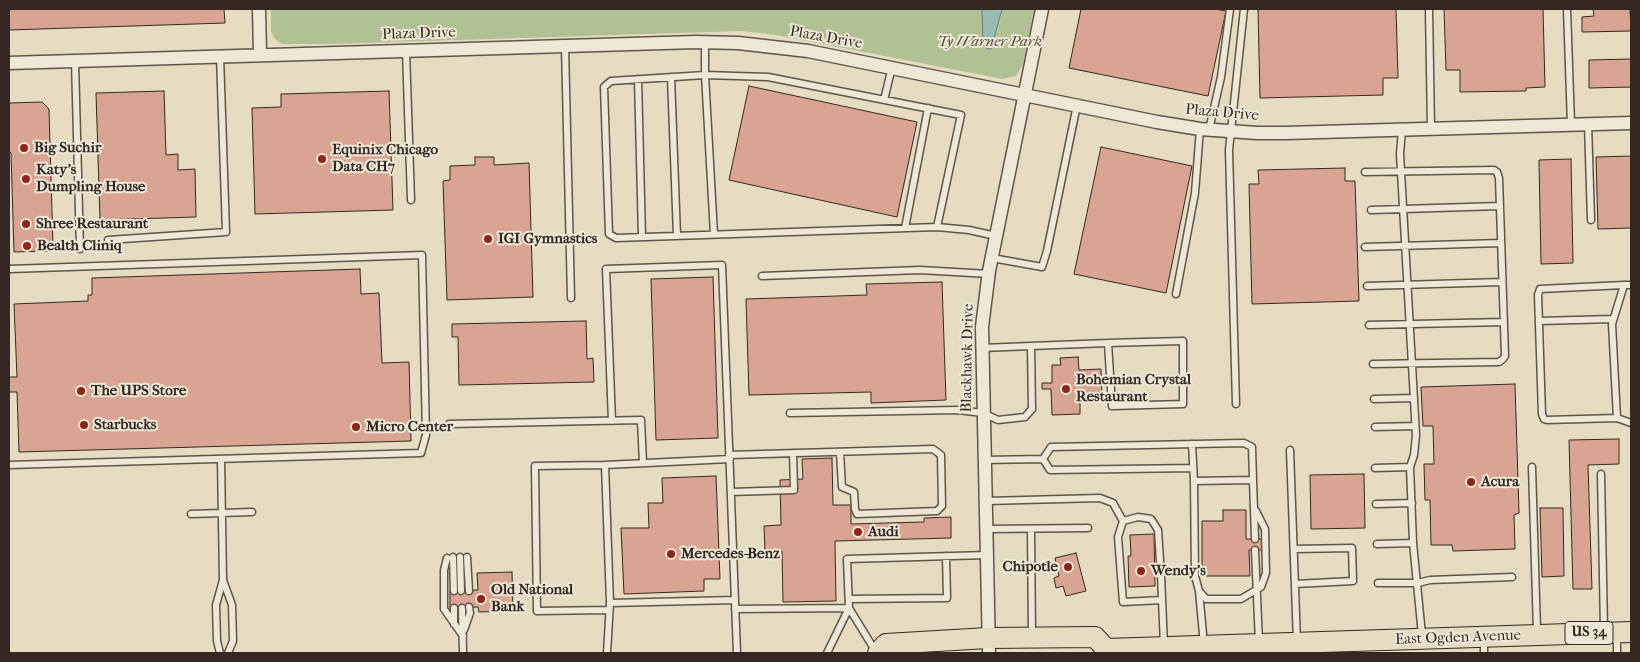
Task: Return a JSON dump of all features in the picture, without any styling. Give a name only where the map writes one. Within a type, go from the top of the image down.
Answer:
[{"type":"main road","name":"East Ogden Avenue","points":[[877,653],[886,644],[989,646],[1032,638],[1096,637],[1104,652],[1164,647],[1204,649],[1297,643],[1372,647],[1423,639],[1484,645],[1537,635],[1621,631]]},
{"type":"street","points":[[259,9],[260,55]]},
{"type":"street","name":"Blackhawk Drive","points":[[989,646],[982,327],[988,274],[1042,9]]},
{"type":"street","name":"Plaza Drive","points":[[9,63],[705,42],[808,50],[1205,129],[1266,133],[1631,123]]},
{"type":"lane","points":[[1176,294],[1205,129],[1221,77],[1230,9]]},
{"type":"lane","points":[[1236,404],[1229,150],[1244,9]]},
{"type":"lane","points":[[1429,9],[1431,129]]},
{"type":"lane","points":[[1567,9],[1571,124]]},
{"type":"lane","points":[[705,42],[705,75],[714,234]]},
{"type":"lane","points":[[565,46],[571,298]]},
{"type":"lane","points":[[406,51],[411,200]]},
{"type":"lane","points":[[108,240],[226,232],[220,56]]},
{"type":"lane","points":[[75,61],[80,249]]},
{"type":"lane","points":[[884,100],[892,67]]},
{"type":"lane","points":[[937,227],[961,115],[768,77],[705,75],[638,79],[611,81],[604,87],[609,234],[616,238],[937,227],[969,230],[996,236]]},
{"type":"lane","points":[[671,77],[677,236]]},
{"type":"lane","points":[[638,79],[642,237]]},
{"type":"lane","points":[[992,258],[1042,267],[1047,251],[1077,105]]},
{"type":"lane","points":[[906,228],[928,108]]},
{"type":"lane","points":[[1588,124],[1591,220]]},
{"type":"lane","points":[[1402,130],[1400,154],[1416,426],[1414,455],[1410,467],[1413,543],[1423,639]]},
{"type":"lane","points":[[1365,172],[1494,170],[1499,178],[1505,356],[1501,361],[1373,364]]},
{"type":"lane","points":[[1371,210],[1500,206]]},
{"type":"lane","points":[[1365,247],[1501,243]]},
{"type":"lane","points":[[9,269],[422,255],[426,435],[421,453],[9,465]]},
{"type":"lane","points":[[612,421],[606,270],[722,266],[737,653]]},
{"type":"lane","points":[[762,276],[920,270],[988,274]]},
{"type":"lane","points":[[1367,286],[1502,282]]},
{"type":"lane","points":[[1617,418],[1612,324],[1628,285],[1540,289],[1538,295],[1542,417],[1547,420],[1617,418],[1631,423]]},
{"type":"lane","points":[[1539,321],[1613,319]]},
{"type":"lane","points":[[1369,325],[1504,322]]},
{"type":"lane","points":[[982,348],[1108,343],[1183,341],[1184,404],[1112,406],[1108,343]]},
{"type":"lane","points":[[790,413],[958,410],[983,413],[998,420],[1025,417],[1032,409],[1031,346]]},
{"type":"lane","points":[[1374,399],[1414,398]]},
{"type":"lane","points":[[449,424],[641,420],[643,463]]},
{"type":"lane","points":[[1375,427],[1416,426]]},
{"type":"lane","points":[[1043,459],[1051,447],[1244,443],[1252,447],[1254,538]]},
{"type":"lane","points":[[1192,444],[1194,576],[1199,591],[1204,649]]},
{"type":"lane","points":[[609,610],[537,611],[535,466],[605,465],[793,453],[933,450],[941,455],[942,506],[937,511],[857,514],[854,492],[842,487],[840,452]]},
{"type":"lane","points":[[1290,450],[1297,643]]},
{"type":"lane","points":[[731,492],[794,490],[793,453]]},
{"type":"lane","points":[[220,653],[217,641],[216,605],[223,580],[221,459]]},
{"type":"lane","points":[[984,460],[1043,459]]},
{"type":"lane","points":[[1043,459],[1050,470],[1193,468]]},
{"type":"lane","points":[[605,465],[610,603],[607,653]]},
{"type":"lane","points":[[1375,468],[1410,467]]},
{"type":"lane","points":[[1532,468],[1537,635]]},
{"type":"lane","points":[[1601,474],[1621,631],[1617,653]]},
{"type":"lane","points":[[1194,481],[1253,480]]},
{"type":"lane","points":[[986,501],[1100,498],[1113,503],[1123,520],[1118,537],[1123,602],[1162,600]]},
{"type":"lane","points":[[1376,504],[1412,503]]},
{"type":"lane","points":[[1199,591],[1206,599],[1241,599],[1262,587],[1266,573],[1265,529],[1254,508]]},
{"type":"lane","points":[[191,514],[252,512]]},
{"type":"lane","points":[[1123,520],[1138,516],[1151,519],[1158,530],[1164,647]]},
{"type":"lane","points":[[986,529],[1088,528]]},
{"type":"lane","points":[[1031,529],[1032,638]]},
{"type":"lane","points":[[1377,544],[1413,543]]},
{"type":"lane","points":[[1294,549],[1352,548],[1353,581],[1295,584]]},
{"type":"lane","points":[[1255,550],[1259,644]]},
{"type":"lane","points":[[826,653],[849,608],[847,559],[987,555]]},
{"type":"lane","points":[[849,599],[947,598],[946,556]]},
{"type":"lane","points":[[461,591],[464,557],[469,591]]},
{"type":"lane","points":[[454,591],[450,558],[444,570],[444,608],[463,636]]},
{"type":"lane","points":[[1378,583],[1418,583],[1430,580],[1512,577]]},
{"type":"lane","points":[[223,580],[232,604],[233,641],[228,653]]},
{"type":"lane","points":[[610,603],[735,600]]},
{"type":"lane","points":[[454,608],[454,624]]},
{"type":"lane","points":[[462,608],[463,653]]},
{"type":"lane","points":[[463,636],[470,608]]},
{"type":"lane","points":[[736,609],[849,608]]},
{"type":"lane","points":[[849,608],[877,653]]},
{"type":"green space","name":"Ty Warner Park","points":[[271,9],[1034,9],[1023,64],[1016,76],[1003,79],[776,35],[742,31],[282,44],[275,39],[271,31]]},
{"type":"water","points":[[982,9],[1002,9],[991,49],[987,49],[983,44]]},
{"type":"building","points":[[9,9],[224,9],[225,23],[9,30]]},
{"type":"building","points":[[1081,9],[1215,9],[1226,11],[1208,96],[1069,68]]},
{"type":"building","points":[[1258,9],[1396,9],[1398,78],[1383,78],[1383,95],[1260,98]]},
{"type":"building","points":[[1444,9],[1543,9],[1545,87],[1526,88],[1526,91],[1460,92],[1460,70],[1446,70]]},
{"type":"building","points":[[1593,9],[1630,9],[1631,31],[1582,32],[1582,17],[1594,16]]},
{"type":"building","points":[[1631,59],[1631,87],[1589,88],[1589,60]]},
{"type":"building","points":[[749,86],[917,122],[897,217],[729,180]]},
{"type":"building","points":[[164,91],[166,155],[178,154],[178,170],[195,169],[196,217],[100,220],[96,93]]},
{"type":"building","name":"Equinix Chicago Data CH7","points":[[389,91],[393,210],[255,214],[252,108],[281,107],[281,94]]},
{"type":"building","points":[[42,102],[49,109],[53,247],[49,251],[14,252],[11,153],[9,151],[9,103]]},
{"type":"building","points":[[1101,147],[1192,166],[1166,293],[1074,274]]},
{"type":"building","points":[[1631,156],[1631,228],[1598,229],[1596,157]]},
{"type":"building","name":"IGI Gymnastics","points":[[475,157],[494,157],[494,165],[529,163],[533,297],[447,300],[443,181],[450,180],[450,166],[475,165]]},
{"type":"building","points":[[1571,159],[1573,263],[1541,264],[1539,160]]},
{"type":"building","points":[[1345,168],[1345,181],[1355,181],[1359,301],[1252,304],[1249,184],[1259,184],[1258,170]]},
{"type":"building","points":[[360,269],[361,294],[379,293],[382,363],[409,362],[411,441],[19,452],[17,392],[9,392],[9,377],[17,377],[14,304],[88,301],[88,295],[92,295],[92,278]]},
{"type":"building","points":[[713,277],[718,438],[656,440],[651,279]]},
{"type":"building","points":[[942,282],[946,400],[871,403],[871,392],[749,395],[746,299],[867,295],[866,284]]},
{"type":"building","points":[[586,321],[587,359],[593,358],[594,382],[459,385],[458,337],[452,337],[452,324]]},
{"type":"building","points":[[1078,357],[1079,370],[1101,369],[1102,399],[1080,400],[1080,414],[1052,415],[1051,389],[1042,389],[1042,383],[1052,383],[1052,365],[1061,365],[1060,358]]},
{"type":"building","name":"Acura","points":[[1515,384],[1519,513],[1514,515],[1515,549],[1453,551],[1452,545],[1431,545],[1430,500],[1425,500],[1424,464],[1434,464],[1433,426],[1423,426],[1421,387]]},
{"type":"building","points":[[1619,439],[1619,464],[1588,465],[1592,589],[1573,589],[1569,440]]},
{"type":"building","name":"Audi","points":[[832,458],[833,505],[851,505],[851,524],[924,522],[924,518],[951,517],[951,538],[835,541],[836,601],[783,602],[782,551],[765,552],[764,526],[781,525],[780,480],[803,479],[802,459]]},
{"type":"building","points":[[1364,474],[1365,528],[1311,529],[1310,475]]},
{"type":"building","name":"Mercedes-Benz","points":[[716,476],[720,579],[704,579],[704,591],[624,594],[621,528],[649,528],[648,503],[663,503],[662,478]]},
{"type":"building","points":[[1540,508],[1563,508],[1564,576],[1542,577]]},
{"type":"building","points":[[1223,510],[1246,510],[1246,539],[1262,539],[1263,550],[1249,550],[1250,576],[1206,576],[1206,568],[1202,568],[1202,521],[1223,521]]},
{"type":"building","name":"Wendy's","points":[[1154,534],[1155,586],[1129,587],[1128,556],[1131,556],[1130,535]]},
{"type":"building","name":"Chipotle","points":[[1076,553],[1086,591],[1066,596],[1063,586],[1056,588],[1054,578],[1059,576],[1055,558]]},
{"type":"building","name":"Old National Bank","points":[[512,572],[513,611],[479,612],[478,607],[450,608],[450,591],[478,590],[477,573]]},
{"type":"place","name":"Big Suchir","points":[[24,148]]},
{"type":"place","name":"Equinix Chicago Data CH7","points":[[322,159]]},
{"type":"place","name":"Katy's Dumpling House","points":[[26,179]]},
{"type":"place","name":"Shree Restaurant","points":[[26,224]]},
{"type":"place","name":"IGI Gymnastics","points":[[488,239]]},
{"type":"place","name":"Bealth Cliniq","points":[[27,246]]},
{"type":"place","name":"Bohemian Crystal Restaurant","points":[[1066,389]]},
{"type":"place","name":"The UPS Store","points":[[81,391]]},
{"type":"place","name":"Starbucks","points":[[84,425]]},
{"type":"place","name":"Micro Center","points":[[356,427]]},
{"type":"place","name":"Acura","points":[[1471,482]]},
{"type":"place","name":"Audi","points":[[858,532]]},
{"type":"place","name":"Mercedes-Benz","points":[[671,554]]},
{"type":"place","name":"Chipotle","points":[[1068,567]]},
{"type":"place","name":"Wendy's","points":[[1141,571]]},
{"type":"place","name":"Old National Bank","points":[[481,599]]}]
